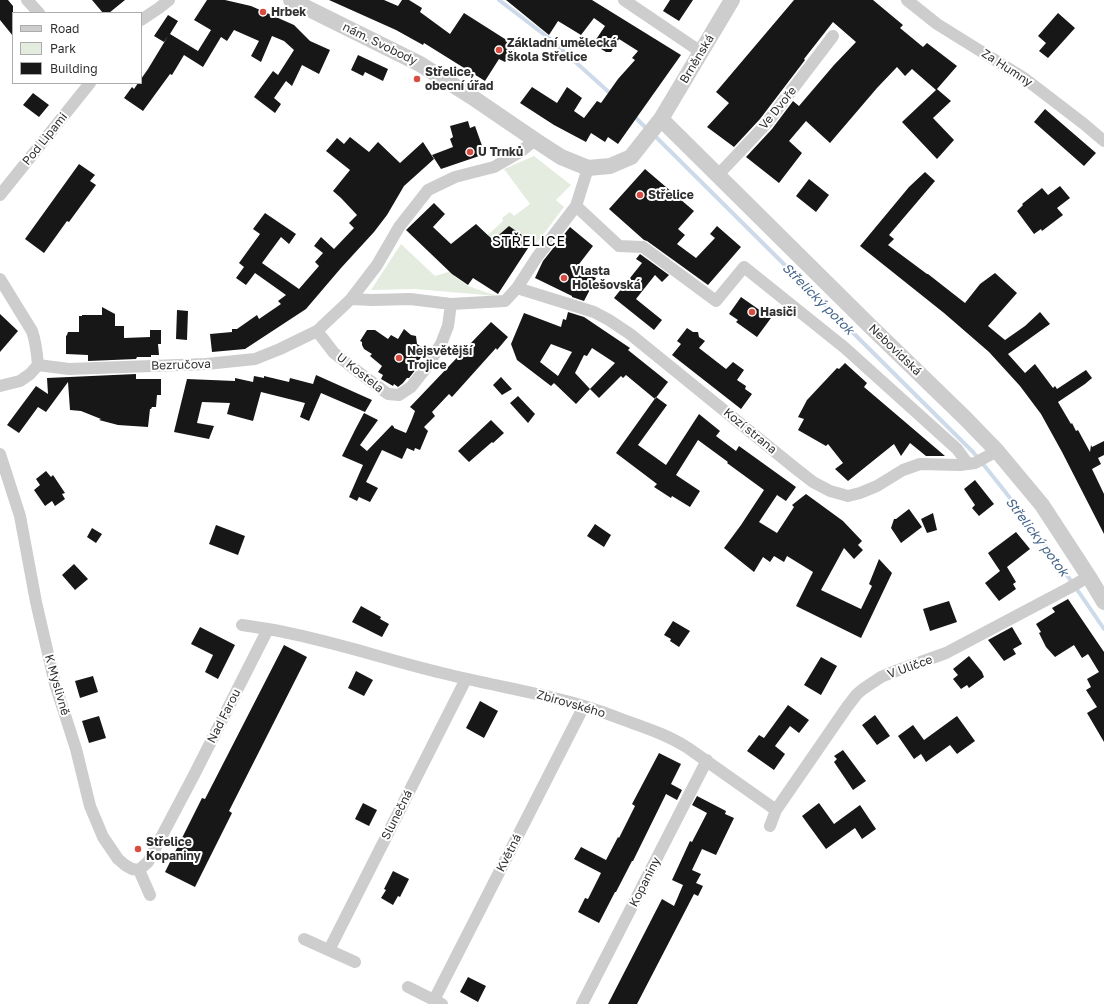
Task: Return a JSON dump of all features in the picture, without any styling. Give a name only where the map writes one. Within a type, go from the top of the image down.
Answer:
[{"type":"street","points":[[27,0],[38,12]]},
{"type":"street","points":[[142,19],[160,8],[169,0]]},
{"type":"street","name":"nám. Svobody","points":[[291,0],[420,64],[561,157],[588,168],[610,166],[631,156],[654,128]]},
{"type":"street","points":[[624,0],[701,52]]},
{"type":"street","name":"Brněnská","points":[[654,128],[732,0]]},
{"type":"street","name":"Za Humny","points":[[907,0],[937,24],[1024,78],[1104,141]]},
{"type":"street","name":"Ve Dvoře","points":[[718,175],[766,124],[833,36]]},
{"type":"street","name":"Pod Lipami","points":[[0,195],[89,84]]},
{"type":"street","name":"Nebovidská","points":[[654,128],[718,175],[965,418],[981,459]]},
{"type":"street","points":[[317,331],[351,299],[377,265],[399,227],[428,190],[455,176],[494,167],[520,152],[535,140]]},
{"type":"street","points":[[351,299],[410,299],[451,304],[505,301],[576,206],[588,168]]},
{"type":"street","name":"Nebovidská","points":[[576,206],[618,246],[643,247],[716,302],[744,267],[845,348],[957,449],[981,459],[1042,505],[1104,602]]},
{"type":"street","points":[[0,279],[32,331],[37,349],[38,366],[20,381],[0,386]]},
{"type":"street","name":"Kozí strana","points":[[516,288],[594,312],[609,320],[630,334],[813,482],[830,491],[848,496],[878,486],[903,470],[920,464],[981,459]]},
{"type":"street","name":"U Kostela","points":[[317,331],[334,353],[388,394],[399,396],[411,387],[426,368],[441,344],[448,326],[451,304]]},
{"type":"street","name":"Bezručova","points":[[38,366],[76,368],[206,364],[255,359],[280,350],[317,331]]},
{"type":"street","name":"K Myslivně","points":[[0,454],[20,516],[37,610],[55,684],[76,750],[90,806],[103,837],[118,859],[132,869],[139,870]]},
{"type":"street","name":"V Uličce","points":[[770,826],[776,810],[846,707],[863,689],[893,672],[946,654],[1089,577]]},
{"type":"street","points":[[242,625],[268,629]]},
{"type":"street","name":"Nad Farou","points":[[139,870],[148,862],[152,855],[268,629]]},
{"type":"street","name":"Zbirovského","points":[[268,629],[283,631],[344,646],[390,660],[466,679],[584,706],[663,734],[676,740],[707,760],[776,810]]},
{"type":"street","name":"Slunečná","points":[[329,950],[466,679]]},
{"type":"street","name":"Květná","points":[[438,1002],[584,706]]},
{"type":"street","name":"Kopaniny","points":[[582,1004],[707,760]]},
{"type":"street","points":[[139,870],[150,895]]},
{"type":"street","points":[[304,939],[355,962]]},
{"type":"street","points":[[408,987],[438,1002]]},
{"type":"green space","points":[[534,156],[571,185],[556,200],[564,207],[536,244],[509,226],[454,276],[468,286],[497,296],[415,289],[371,290],[401,244],[435,276],[448,272],[503,221],[502,218],[510,212],[514,216],[530,204],[504,169]]},
{"type":"building","points":[[0,0],[8,0],[13,6],[12,35],[0,20]]},
{"type":"building","points":[[92,0],[125,0],[110,12],[102,12]]},
{"type":"building","points":[[207,0],[225,0],[251,6],[294,25],[310,41],[330,50],[319,74],[302,65],[292,86],[286,81],[274,98],[281,104],[275,113],[254,97],[273,71],[278,75],[294,50],[284,41],[272,36],[261,62],[251,56],[259,41],[234,30],[227,41],[221,37],[203,67],[184,55],[172,75],[170,74],[143,111],[124,98],[132,87],[134,89],[137,84],[142,84],[142,78],[168,36],[164,42],[154,36],[168,15],[178,21],[170,34],[198,51],[211,30],[194,20]]},
{"type":"building","points":[[329,0],[384,0],[398,6],[402,0],[409,0],[422,8],[420,12],[450,34],[464,13],[516,46],[505,62],[499,59],[485,81],[424,43],[423,45],[396,30]]},
{"type":"building","points":[[506,0],[592,0],[681,55],[618,144],[608,137],[605,142],[591,133],[586,142],[554,125],[520,103],[532,87],[557,103],[567,87],[582,98],[574,111],[584,118],[597,101],[601,103],[618,79],[635,60],[632,58],[638,51],[619,39],[611,52],[606,52],[593,44],[605,26],[594,18],[581,35],[558,21],[549,35]]},
{"type":"building","points":[[670,0],[693,0],[679,21],[663,11]]},
{"type":"building","points":[[794,0],[873,0],[903,25],[900,28],[923,47],[927,43],[957,66],[937,89],[951,101],[933,118],[954,140],[937,159],[902,122],[936,90],[912,69],[905,76],[897,67],[830,143],[806,121],[789,141],[802,153],[779,183],[746,157],[772,129],[793,101],[799,106],[856,42],[833,22],[760,119],[734,147],[707,127],[729,103],[716,92]]},
{"type":"building","points":[[1058,13],[1075,28],[1048,58],[1039,51],[1046,43],[1038,36]]},
{"type":"building","points":[[358,55],[388,69],[383,81],[365,72],[363,76],[351,70]]},
{"type":"building","points":[[33,93],[49,105],[39,117],[23,105]]},
{"type":"building","points":[[1045,109],[1096,153],[1084,166],[1034,122]]},
{"type":"building","points":[[468,121],[470,128],[475,126],[485,154],[441,169],[432,155],[453,147],[450,139],[453,137],[450,126]]},
{"type":"building","points":[[350,137],[369,152],[378,142],[400,163],[423,142],[434,159],[404,186],[387,215],[374,232],[306,309],[245,349],[212,352],[210,334],[232,332],[232,329],[237,329],[257,315],[259,319],[281,304],[278,301],[286,295],[255,273],[246,285],[236,278],[244,267],[239,263],[260,234],[253,229],[265,213],[296,234],[289,244],[281,237],[262,263],[299,289],[319,266],[315,262],[323,253],[314,246],[321,237],[334,249],[354,228],[349,223],[357,215],[333,191],[350,170],[326,151],[337,138],[344,144]]},
{"type":"building","points":[[79,164],[95,175],[90,181],[96,185],[44,253],[25,239]]},
{"type":"building","points":[[645,169],[694,211],[678,229],[685,235],[677,244],[696,258],[715,238],[710,234],[717,226],[741,247],[708,285],[644,240],[609,209]]},
{"type":"building","points":[[925,172],[935,181],[889,235],[894,239],[888,245],[965,303],[980,284],[995,273],[1017,293],[988,326],[1005,340],[1025,326],[1040,312],[1050,324],[1008,354],[1025,373],[1035,364],[1053,388],[1055,386],[1057,389],[1086,370],[1092,378],[1058,402],[1076,431],[1078,430],[1090,452],[1091,445],[1092,447],[1104,441],[1104,455],[1098,458],[1101,464],[1092,469],[1104,494],[1104,534],[1041,414],[1020,386],[989,352],[944,313],[860,246],[909,187]]},
{"type":"building","points":[[809,179],[829,195],[816,212],[796,196]]},
{"type":"building","points":[[1060,186],[1070,198],[1057,208],[1063,215],[1042,231],[1041,229],[1034,234],[1017,211],[1023,205],[1022,204],[1042,188],[1048,195]]},
{"type":"building","points":[[434,203],[445,214],[433,227],[451,244],[476,224],[493,240],[509,226],[532,242],[498,294],[473,278],[468,285],[452,274],[406,230]]},
{"type":"building","points":[[570,227],[593,246],[576,268],[596,278],[584,301],[572,297],[535,278],[543,261]]},
{"type":"building","points":[[640,254],[669,275],[662,282],[655,275],[636,299],[662,320],[654,330],[614,298],[642,263],[636,259]]},
{"type":"building","points":[[741,297],[771,318],[757,337],[736,322],[738,320],[729,314]]},
{"type":"building","points":[[102,307],[115,314],[115,326],[124,326],[124,338],[150,337],[150,330],[161,330],[161,344],[158,344],[159,355],[151,355],[151,357],[137,357],[136,359],[88,361],[88,355],[66,354],[66,336],[68,332],[79,332],[79,316],[102,315]]},
{"type":"building","points":[[177,310],[188,311],[187,340],[176,339]]},
{"type":"building","points":[[568,312],[584,317],[630,348],[628,350],[668,382],[655,399],[626,375],[623,378],[621,376],[599,398],[590,389],[576,404],[554,383],[551,386],[517,360],[511,344],[524,313],[561,327],[563,319],[566,320]],"holes":[[[551,344],[572,352],[558,376],[540,362]],[[592,348],[615,363],[590,389],[575,373],[584,355],[587,356]]]},
{"type":"building","points":[[0,314],[18,331],[0,352]]},
{"type":"building","points":[[491,322],[508,337],[497,350],[496,348],[452,397],[449,394],[432,412],[435,416],[424,427],[428,431],[420,450],[415,448],[414,451],[407,448],[402,459],[382,450],[366,482],[378,488],[370,502],[359,497],[357,501],[349,497],[363,465],[342,456],[364,413],[378,420],[360,445],[367,451],[392,425],[394,428],[406,433],[415,411],[410,407]]},
{"type":"building","points":[[687,328],[693,332],[698,332],[699,337],[705,341],[699,348],[726,369],[733,362],[744,370],[737,380],[746,386],[745,389],[752,394],[741,409],[672,355],[681,344],[677,341]]},
{"type":"building","name":"Nejsvětější Trojice","points":[[404,329],[411,335],[416,336],[417,344],[426,350],[419,360],[420,364],[409,378],[407,378],[398,387],[394,384],[393,386],[381,379],[383,375],[378,372],[382,366],[370,356],[372,354],[364,349],[362,342],[360,341],[367,330],[375,330],[388,339],[391,335],[398,339]]},
{"type":"building","points":[[845,363],[867,383],[864,387],[945,456],[926,456],[910,443],[901,456],[894,444],[848,481],[835,469],[843,463],[828,444],[826,446],[798,430],[804,419],[798,417],[807,400],[837,368],[839,369]]},
{"type":"building","points":[[136,374],[136,379],[161,379],[161,395],[157,395],[156,407],[152,407],[150,409],[148,427],[118,425],[99,420],[101,419],[81,411],[70,410],[68,382],[46,412],[38,407],[19,433],[7,425],[36,386],[48,394],[47,378]]},
{"type":"building","points":[[316,375],[372,400],[365,412],[321,393],[309,421],[300,417],[305,403],[261,392],[253,421],[227,414],[230,403],[202,402],[197,423],[214,426],[209,439],[174,432],[187,379],[235,381],[235,378],[253,382],[254,376],[264,378],[264,376],[289,382],[290,378],[313,384]]},
{"type":"building","points":[[501,377],[512,389],[502,395],[493,385]]},
{"type":"building","points":[[518,396],[535,414],[528,423],[510,403]]},
{"type":"building","points":[[656,397],[667,405],[638,445],[666,465],[699,414],[720,431],[716,436],[736,451],[739,446],[796,487],[786,501],[777,495],[759,522],[777,533],[794,507],[792,505],[806,494],[843,521],[862,541],[858,545],[863,550],[854,559],[844,548],[821,590],[861,609],[872,586],[869,584],[879,559],[892,573],[861,638],[796,606],[813,572],[787,556],[784,562],[774,556],[770,562],[763,557],[754,572],[724,548],[764,490],[727,463],[728,462],[698,440],[676,475],[700,491],[690,507],[672,496],[671,498],[654,487],[657,484],[616,453]]},
{"type":"building","points":[[491,420],[504,433],[469,462],[458,451]]},
{"type":"building","points":[[46,471],[51,477],[53,475],[65,493],[62,494],[65,499],[55,506],[52,501],[45,506],[34,490],[40,485],[36,479]]},
{"type":"building","points":[[975,480],[994,504],[979,516],[972,508],[975,505],[964,489]]},
{"type":"building","points":[[909,509],[922,527],[901,543],[891,528],[894,519]]},
{"type":"building","points":[[933,513],[937,530],[927,533],[921,519]]},
{"type":"building","points":[[595,524],[611,535],[604,547],[587,536]]},
{"type":"building","points":[[216,525],[245,536],[238,555],[209,544]]},
{"type":"building","points":[[92,528],[102,534],[96,543],[87,537]]},
{"type":"building","points":[[1016,532],[1030,549],[1007,567],[1016,582],[1013,584],[1016,589],[999,601],[985,583],[1000,571],[988,553]]},
{"type":"building","points":[[74,564],[88,579],[75,590],[62,575]]},
{"type":"building","points":[[1068,599],[1104,652],[1104,742],[1087,713],[1097,707],[1086,690],[1091,687],[1087,679],[1099,672],[1088,654],[1082,658],[1074,645],[1055,657],[1046,647],[1039,633],[1041,632],[1036,624],[1055,612],[1052,608]]},
{"type":"building","points":[[949,601],[957,622],[930,631],[923,609]]},
{"type":"building","points":[[361,606],[381,617],[380,619],[389,624],[382,637],[352,622]]},
{"type":"building","points":[[673,621],[690,631],[679,647],[670,641],[671,639],[664,635]]},
{"type":"building","points":[[200,627],[235,645],[218,679],[205,672],[213,655],[191,644]]},
{"type":"building","points":[[1012,627],[1022,644],[1013,649],[1016,654],[1004,661],[988,640]]},
{"type":"building","points":[[284,645],[307,657],[229,811],[232,813],[195,887],[165,872],[202,798],[205,799]]},
{"type":"building","points":[[969,656],[982,672],[984,677],[969,688],[967,685],[961,689],[953,679],[958,675],[953,669]]},
{"type":"building","points":[[821,657],[837,666],[821,695],[804,685]]},
{"type":"building","points":[[356,671],[373,680],[364,696],[348,688]]},
{"type":"building","points":[[93,676],[98,692],[80,698],[75,681]]},
{"type":"building","points":[[480,701],[498,711],[484,738],[466,728]]},
{"type":"building","points":[[788,705],[809,720],[799,733],[790,726],[775,746],[785,754],[774,770],[747,751],[759,735],[764,738]]},
{"type":"building","points":[[875,715],[890,736],[877,745],[862,725]]},
{"type":"building","points":[[99,716],[106,738],[89,743],[82,721]]},
{"type":"building","points":[[957,716],[975,741],[957,754],[950,745],[926,762],[921,754],[914,759],[898,736],[913,725],[924,740]]},
{"type":"building","points":[[843,750],[866,781],[853,790],[834,762],[837,759],[834,756]]},
{"type":"building","points":[[659,753],[681,764],[671,784],[682,790],[677,800],[666,794],[633,861],[599,923],[578,912],[585,898],[588,899],[601,873],[574,859],[581,847],[606,860],[635,806],[632,804]]},
{"type":"building","points":[[697,796],[726,811],[725,814],[734,818],[716,855],[702,849],[692,870],[701,874],[696,883],[703,886],[698,896],[694,894],[637,1004],[608,1004],[662,899],[674,906],[683,885],[672,880],[690,841],[692,842],[707,813],[692,805]]},
{"type":"building","points":[[363,803],[377,810],[369,826],[355,819]]},
{"type":"building","points":[[819,803],[834,824],[860,805],[876,829],[862,839],[855,828],[826,849],[802,816]]},
{"type":"building","points":[[393,871],[409,879],[400,897],[398,896],[393,905],[381,898],[386,890],[384,889]]},
{"type":"building","points":[[468,977],[486,986],[478,1002],[460,992]]},
{"type":"waterway","name":"Střelický potok","points":[[499,0],[550,39],[612,95]]},
{"type":"waterway","name":"Střelický potok","points":[[633,115],[648,130]]},
{"type":"waterway","name":"Střelický potok","points":[[653,134],[973,452],[1041,539],[1104,629]]},
{"type":"place","name":"Hrbek","points":[[263,12]]},
{"type":"place","name":"Základní umělecká škola Střelice","points":[[499,50]]},
{"type":"place","name":"Střelice, obecní úřad","points":[[417,79]]},
{"type":"place","name":"U Trnků","points":[[470,152]]},
{"type":"place","name":"Střelice","points":[[640,195]]},
{"type":"place","name":"Vlasta Holešovská","points":[[564,278]]},
{"type":"place","name":"Hasiči","points":[[752,312]]},
{"type":"place","name":"Nejsvětější Trojice","points":[[399,358]]},
{"type":"place","name":"Střelice Kopaniny","points":[[138,849]]},
{"type":"district","name":"STŘELICE","points":[[529,242]]}]
